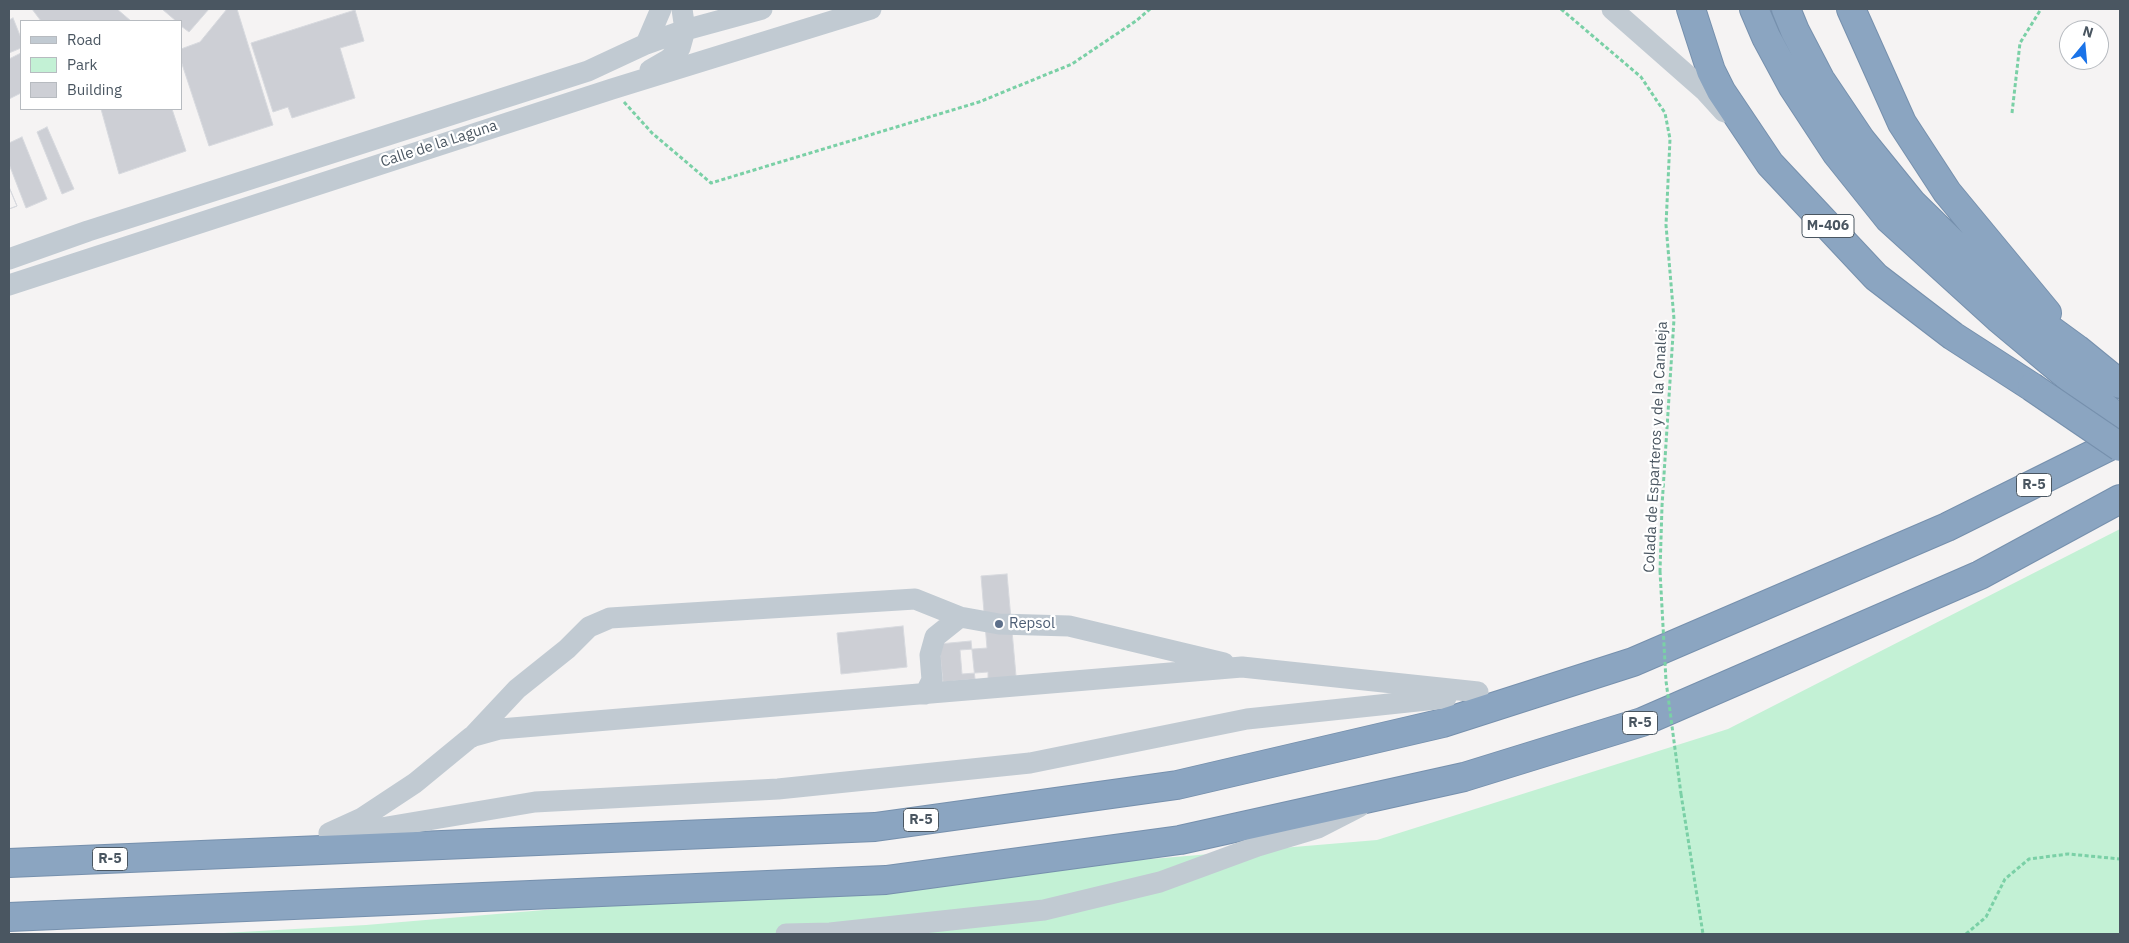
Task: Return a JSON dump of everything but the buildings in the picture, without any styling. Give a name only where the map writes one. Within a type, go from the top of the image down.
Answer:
[{"type":"highway","name":"M-406","points":[[1690,9],[1721,91],[1770,164],[1876,277],[1953,336],[2120,447]]},
{"type":"highway","points":[[1754,9],[1766,37],[1793,87],[1837,154],[1888,219],[1998,318],[2120,420]]},
{"type":"highway","points":[[1786,9],[1794,31],[1820,79],[1861,140],[1912,203],[2014,303],[2078,349],[2120,384]]},
{"type":"highway","points":[[1851,9],[1902,123],[1947,192],[2000,258],[2078,349]]},
{"type":"highway","name":"R-5","points":[[9,863],[875,827],[1177,785],[1443,724],[1612,669],[1947,527],[2120,441]]},
{"type":"highway","name":"R-5","points":[[9,917],[53,913],[886,880],[1180,840],[1464,777],[1642,722],[1980,575],[2120,500]]},
{"type":"highway","points":[[1478,692],[1535,676],[1612,669]]},
{"type":"highway","points":[[212,855],[267,836],[329,833]]},
{"type":"street","points":[[646,44],[660,9]]},
{"type":"street","points":[[616,88],[669,59],[680,48],[685,30],[682,9]]},
{"type":"street","name":"Calle de la Laguna","points":[[9,259],[88,231],[588,71],[646,44],[685,30],[762,9]]},
{"type":"street","name":"Calle de la Laguna","points":[[9,285],[616,88],[871,9]]},
{"type":"street","points":[[1612,9],[1704,90],[1770,164]]},
{"type":"street","points":[[329,833],[362,818],[415,782],[472,738],[516,690],[567,649],[589,626],[610,618],[915,599],[960,617],[999,624],[1069,626],[1242,667],[1478,692]]},
{"type":"street","points":[[925,694],[932,680],[930,655],[936,637],[960,617]]},
{"type":"street","points":[[472,738],[500,729],[1242,667]]},
{"type":"street","points":[[329,833],[369,830],[535,802],[778,789],[1030,763],[1247,719],[1458,696],[1478,692]]},
{"type":"street","points":[[786,934],[829,934],[1044,910],[1160,882],[1258,846],[1318,828],[1381,796]]},
{"type":"path","points":[[616,88],[652,133],[711,183],[978,102],[1072,64],[1136,21],[1150,9]]},
{"type":"path","name":"Colada de Esparteros y de la Canaleja","points":[[1561,9],[1641,77],[1665,113],[1670,139],[1666,225],[1674,320],[1662,506],[1660,570],[1666,681],[1681,794],[1703,934]]},
{"type":"path","points":[[2012,113],[2020,44],[2042,9]]},
{"type":"path","points":[[1966,934],[1986,917],[2004,879],[2029,860],[2068,854],[2120,859]]},
{"type":"green space","points":[[2120,529],[2120,934],[206,934],[366,925],[1377,840],[1728,729]]},
{"type":"place","name":"Repsol","points":[[999,624]]}]
